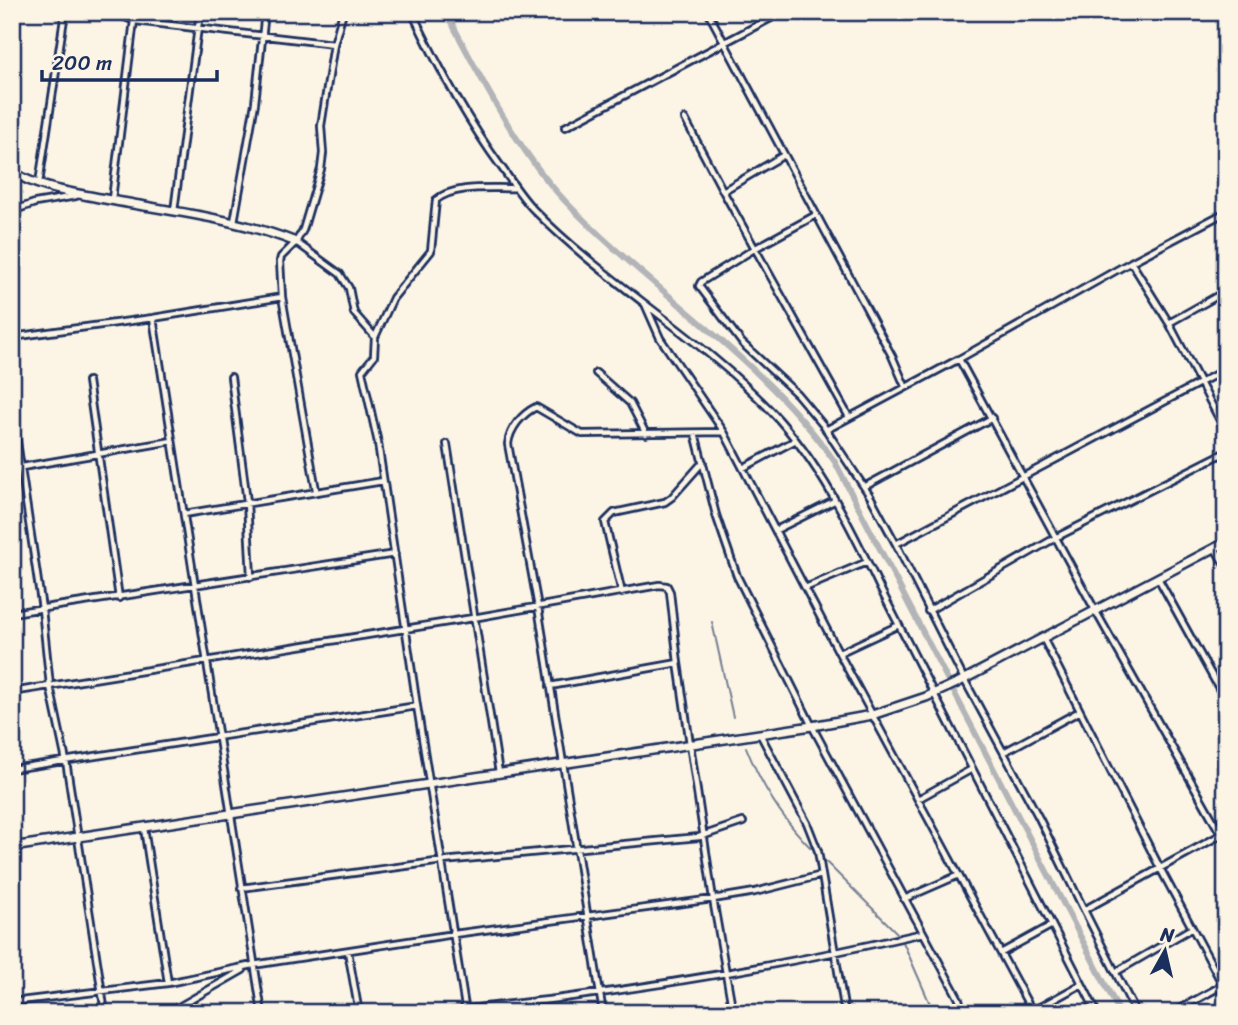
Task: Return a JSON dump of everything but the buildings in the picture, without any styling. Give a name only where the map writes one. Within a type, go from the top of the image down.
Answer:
[{"type":"street","points":[[39,183],[65,12]]},
{"type":"street","points":[[113,12],[135,20],[334,44]]},
{"type":"street","points":[[112,200],[135,12]]},
{"type":"street","points":[[174,212],[200,12]]},
{"type":"street","points":[[234,223],[255,103],[265,12]]},
{"type":"street","points":[[316,490],[282,297],[280,261],[296,242],[306,223],[323,161],[321,126],[334,44],[343,12]]},
{"type":"street","points":[[412,12],[440,71],[471,125],[532,209],[735,376],[774,414],[794,441],[852,530],[899,625],[938,692],[972,769],[1097,1013]]},
{"type":"street","points":[[708,12],[905,386]]},
{"type":"street","points":[[565,127],[771,18],[773,12]]},
{"type":"street","points":[[685,119],[754,249],[849,417]]},
{"type":"street","points":[[723,191],[784,155]]},
{"type":"street","points":[[12,171],[39,183],[83,195],[234,223],[296,242],[340,274],[349,288],[354,313],[375,337]]},
{"type":"street","points":[[466,1011],[378,443],[362,371],[374,356],[375,337],[393,298],[431,251],[436,200],[446,194],[463,190],[516,188]]},
{"type":"street","points":[[12,211],[35,203],[83,195]]},
{"type":"street","points":[[826,430],[1226,212]]},
{"type":"street","points":[[817,215],[754,249],[701,282],[699,286],[741,343],[797,394],[826,430],[864,487],[896,544],[961,681],[1004,752],[1136,1013]]},
{"type":"street","points":[[1130,262],[1169,323],[1226,432]]},
{"type":"street","points":[[1169,323],[1226,291]]},
{"type":"street","points":[[12,337],[282,297]]},
{"type":"street","points":[[645,303],[660,338],[724,432],[1031,1012],[1082,984]]},
{"type":"street","points":[[153,318],[262,1013]]},
{"type":"street","points":[[959,359],[1096,610],[1224,833],[1226,843]]},
{"type":"street","points":[[896,544],[1226,369]]},
{"type":"street","points":[[597,373],[630,403],[646,434]]},
{"type":"street","points":[[231,377],[247,502],[251,577]]},
{"type":"street","points":[[88,381],[119,598]]},
{"type":"street","points":[[603,1013],[538,607],[508,444],[513,428],[536,407],[582,434],[724,432]]},
{"type":"street","points":[[12,408],[42,609],[50,686],[65,761],[105,1013]]},
{"type":"street","points":[[864,487],[992,418]]},
{"type":"street","points":[[695,433],[716,515],[737,576],[811,726],[959,999],[963,1013]]},
{"type":"street","points":[[22,467],[172,441]]},
{"type":"street","points":[[743,468],[794,441]]},
{"type":"street","points":[[447,444],[499,773]]},
{"type":"street","points":[[928,611],[1057,537],[1226,452]]},
{"type":"street","points":[[622,593],[605,522],[614,513],[665,502],[703,462]]},
{"type":"street","points":[[184,514],[383,481]]},
{"type":"street","points":[[776,530],[834,500]]},
{"type":"street","points":[[12,847],[76,835],[144,828],[691,745],[872,715],[961,681],[1226,542]]},
{"type":"street","points":[[1215,548],[1226,567]]},
{"type":"street","points":[[12,613],[394,554]]},
{"type":"street","points":[[806,588],[867,562]]},
{"type":"street","points":[[1158,578],[1226,701]]},
{"type":"street","points":[[12,692],[474,618],[659,585],[667,586],[713,899],[733,1013]]},
{"type":"street","points":[[839,653],[899,625]]},
{"type":"street","points":[[1043,638],[1224,988],[1172,1013]]},
{"type":"street","points":[[550,686],[678,663]]},
{"type":"street","points":[[12,769],[417,706]]},
{"type":"street","points":[[1004,752],[1080,711]]},
{"type":"street","points":[[760,734],[807,823],[818,851],[845,1013]]},
{"type":"street","points":[[918,799],[972,769]]},
{"type":"street","points":[[241,888],[443,861],[705,836],[743,822]]},
{"type":"street","points":[[144,828],[168,983]]},
{"type":"street","points":[[1084,910],[1224,833]]},
{"type":"street","points":[[12,1002],[168,983],[253,965],[454,934],[713,899],[755,892],[822,875]]},
{"type":"street","points":[[904,899],[959,875]]},
{"type":"street","points":[[1001,953],[1052,925]]},
{"type":"street","points":[[1116,972],[1192,928]]},
{"type":"street","points":[[444,1013],[599,992],[834,954],[923,933]]},
{"type":"street","points":[[348,951],[359,1013]]},
{"type":"street","points":[[168,1013],[232,974],[253,965]]},
{"type":"waterway","points":[[446,12],[499,111],[547,181],[598,234],[741,358],[775,391],[807,425],[835,462],[1120,1013]]},
{"type":"waterway","points":[[712,622],[733,717]]},
{"type":"waterway","points":[[746,747],[773,801],[811,848]]},
{"type":"waterway","points":[[824,860],[899,935]]},
{"type":"waterway","points":[[903,942],[934,1013]]}]
